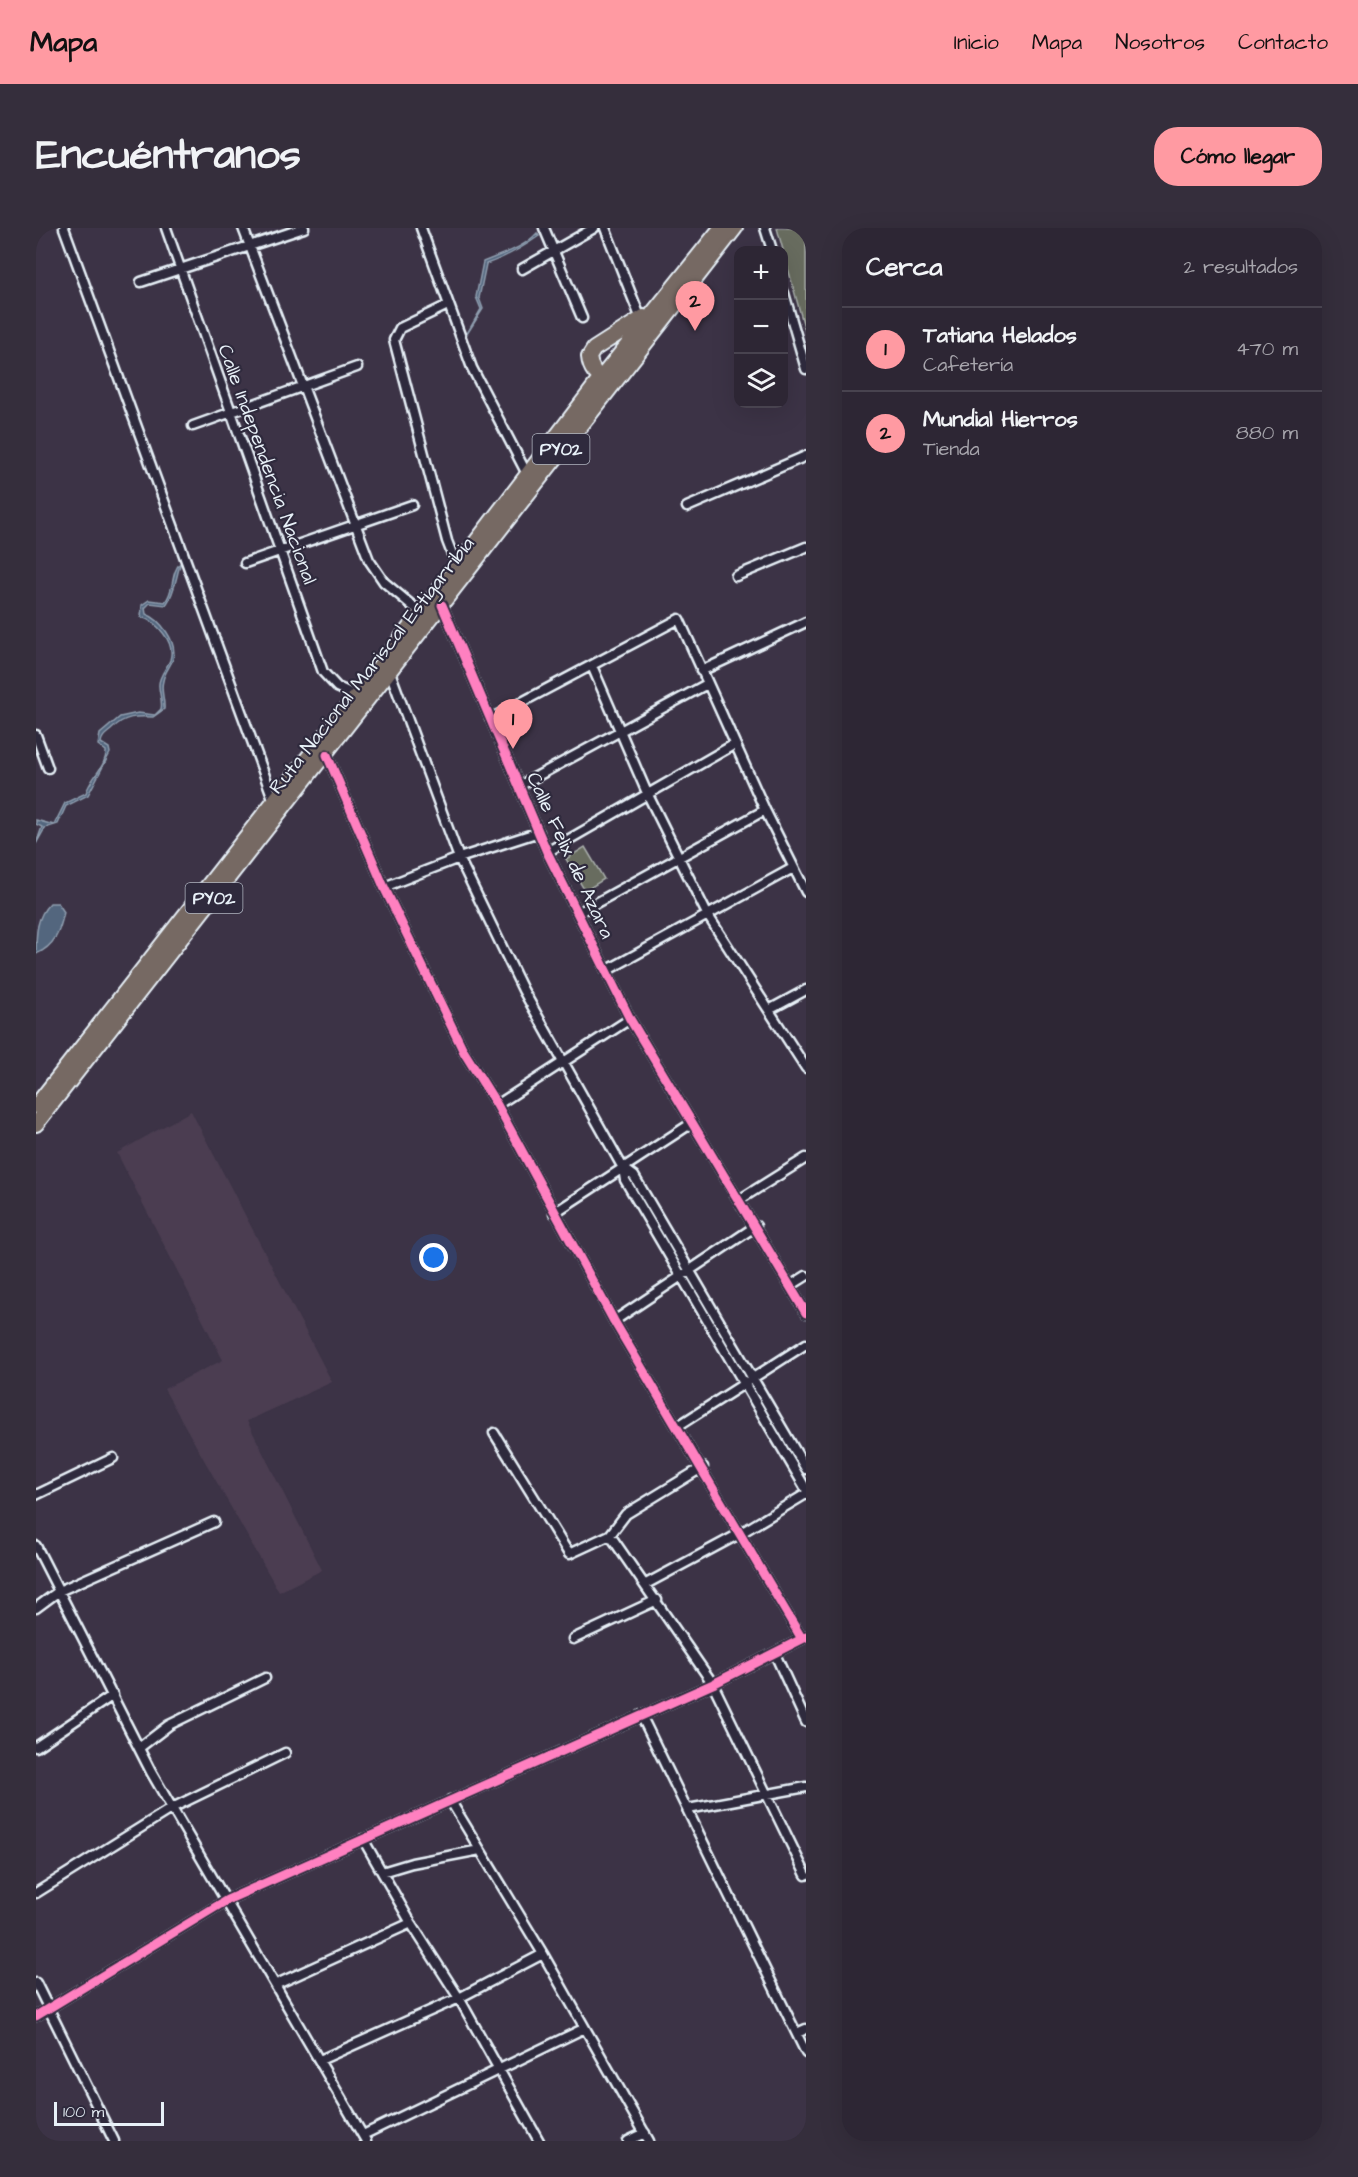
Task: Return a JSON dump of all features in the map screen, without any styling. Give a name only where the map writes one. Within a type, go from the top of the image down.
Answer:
[{"type":"highway","name":"Ruta Nacional Mariscal Estigarribia","points":[[36,1124],[442,605],[656,310],[721,228]]},
{"type":"highway","name":"Ruta Nacional Mariscal Estigarribia","points":[[36,1106],[528,476],[735,228]]},
{"type":"highway","points":[[607,379],[590,364],[589,357],[594,349],[656,310]]},
{"type":"street","points":[[64,228],[274,801]]},
{"type":"street","name":"Calle Independencia Nacional","points":[[166,228],[323,672],[337,687],[357,696]]},
{"type":"street","points":[[243,228],[369,560],[384,582],[421,613]]},
{"type":"street","points":[[141,282],[304,228]]},
{"type":"street","points":[[421,228],[472,368],[528,476]]},
{"type":"street","points":[[544,228],[582,318]]},
{"type":"street","points":[[522,269],[594,228]]},
{"type":"street","points":[[605,228],[641,319]]},
{"type":"street","points":[[765,228],[770,246]]},
{"type":"street","points":[[448,305],[400,328],[394,340],[447,541],[457,567]]},
{"type":"street","points":[[788,317],[806,369]]},
{"type":"street","points":[[194,426],[357,367]]},
{"type":"street","points":[[687,507],[806,456]]},
{"type":"street","points":[[245,563],[412,505]]},
{"type":"street","points":[[736,576],[806,547]]},
{"type":"street","name":"Calle Felix de Azara","points":[[442,605],[548,852],[630,1019],[806,1313]]},
{"type":"street","points":[[490,719],[679,619],[765,810],[806,892]]},
{"type":"street","points":[[701,671],[806,622]]},
{"type":"street","points":[[592,666],[647,793],[707,914],[806,1068]]},
{"type":"street","points":[[390,672],[459,858],[522,990],[623,1168],[625,1180],[745,1383],[806,1492],[741,1533],[646,1584]]},
{"type":"street","points":[[519,786],[707,684]]},
{"type":"street","points":[[36,735],[48,768]]},
{"type":"street","points":[[548,852],[735,744]]},
{"type":"street","points":[[36,2016],[227,1900],[713,1684],[804,1638],[614,1321],[497,1105],[464,1052],[384,887],[327,754]]},
{"type":"street","points":[[578,914],[765,810]]},
{"type":"street","points":[[384,887],[459,858],[539,832]]},
{"type":"street","points":[[606,971],[793,868]]},
{"type":"street","points":[[769,1010],[806,990]]},
{"type":"street","points":[[497,1105],[630,1019]]},
{"type":"street","points":[[554,1213],[692,1123]]},
{"type":"street","points":[[739,1200],[806,1158]]},
{"type":"street","points":[[623,1168],[634,1176],[806,1469]]},
{"type":"street","points":[[614,1321],[756,1226]]},
{"type":"street","points":[[790,1286],[806,1276]]},
{"type":"street","points":[[678,1426],[806,1344]]},
{"type":"street","points":[[494,1433],[569,1554],[609,1535],[626,1514],[703,1467]]},
{"type":"street","points":[[36,1495],[113,1458]]},
{"type":"street","points":[[36,1608],[59,1591],[214,1522]]},
{"type":"street","points":[[609,1535],[646,1584],[713,1684],[806,1875]]},
{"type":"street","points":[[36,1546],[172,1808],[277,1984],[364,2138],[585,2028]]},
{"type":"street","points":[[573,1639],[657,1600]]},
{"type":"street","points":[[775,1654],[806,1722]]},
{"type":"street","points":[[139,1748],[169,1725],[266,1678]]},
{"type":"street","points":[[36,1747],[113,1695]]},
{"type":"street","points":[[641,1715],[806,2053]]},
{"type":"street","points":[[36,1893],[172,1808],[285,1753]]},
{"type":"street","points":[[688,1809],[806,1786]]},
{"type":"street","points":[[450,1800],[543,1954],[647,2137],[628,2141]]},
{"type":"street","points":[[363,1839],[411,1923],[459,1998],[497,2070],[539,2141]]},
{"type":"street","points":[[382,1872],[412,1863],[480,1850]]},
{"type":"street","points":[[277,1984],[411,1923]]},
{"type":"street","points":[[320,2060],[459,1998],[543,1954]]},
{"type":"street","points":[[36,1983],[114,2141]]},
{"type":"street","points":[[797,2033],[806,2029]]},
{"type":"shaded area","points":[[191,1111],[332,1382],[247,1421],[322,1570],[279,1592],[164,1389],[223,1360],[117,1153]]},
{"type":"green space","points":[[777,228],[806,228],[806,334],[788,268],[788,246],[782,246]]},
{"type":"green space","points":[[585,847],[604,879],[585,891],[566,859]]},
{"type":"water","points":[[537,233],[539,236],[526,245],[486,264],[479,298],[483,309],[465,337],[481,309],[476,297],[483,262],[519,247]]},
{"type":"water","points":[[181,562],[174,589],[166,605],[150,603],[145,608],[146,614],[157,621],[167,632],[173,646],[173,659],[162,684],[164,709],[153,717],[126,719],[102,738],[101,743],[109,748],[110,753],[88,795],[66,806],[58,824],[45,828],[36,844],[42,827],[36,824],[36,820],[54,825],[65,803],[86,793],[106,756],[106,751],[98,745],[100,734],[120,717],[138,713],[155,715],[161,709],[159,683],[170,660],[170,646],[163,633],[153,623],[141,617],[142,605],[149,600],[165,602],[175,571]]},
{"type":"water","points":[[50,903],[58,903],[64,912],[58,932],[52,942],[36,954],[39,920]]},
{"type":"cycle path","points":[[442,605],[547,852],[630,1019],[806,1313]]},
{"type":"cycle path","points":[[327,755],[384,887],[464,1052],[497,1105],[614,1321],[802,1639]]},
{"type":"cycle path","points":[[36,2016],[227,1900],[713,1684],[806,1637]]},
{"type":"place","name":"Mundial Hierros","points":[[695,331]]},
{"type":"place","name":"Tatiana Helados","points":[[513,749]]}]
